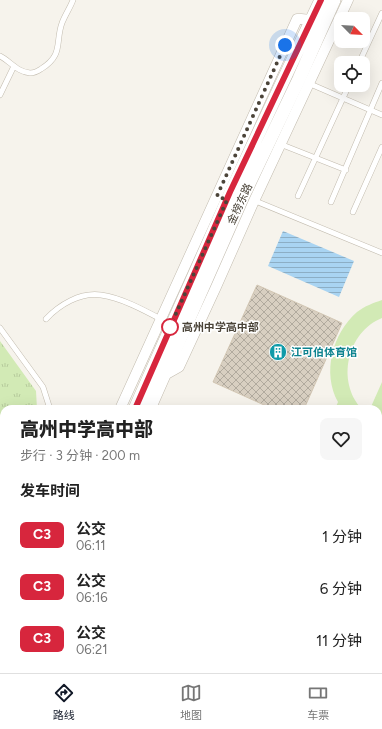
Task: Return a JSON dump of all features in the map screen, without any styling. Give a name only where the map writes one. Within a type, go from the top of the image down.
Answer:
[{"type":"street","name":"金榜东路","points":[[151,405],[164,376],[225,196],[291,48],[311,20],[321,0]]},
{"type":"street","name":"金榜东路","points":[[136,405],[166,322],[190,299],[249,198],[304,81],[334,0]]},
{"type":"street","points":[[304,81],[348,0]]},
{"type":"street","points":[[122,405],[166,322],[225,196]]},
{"type":"street","points":[[164,376],[179,367],[216,287],[249,198]]},
{"type":"lane","points":[[0,56],[14,66],[30,73],[36,72],[45,66],[53,59],[59,47],[62,24],[73,0]]},
{"type":"lane","points":[[362,56],[382,13]]},
{"type":"lane","points":[[0,95],[14,66]]},
{"type":"lane","points":[[304,81],[344,97],[382,115]]},
{"type":"lane","points":[[331,202],[382,83]]},
{"type":"lane","points":[[298,196],[346,92]]},
{"type":"lane","points":[[276,142],[346,170]]},
{"type":"lane","points":[[353,212],[382,147]]},
{"type":"lane","points":[[225,196],[249,198],[382,252]]},
{"type":"lane","points":[[46,319],[61,305],[85,295],[100,295],[129,304],[166,322]]},
{"type":"lane","points":[[0,328],[43,387],[49,405]]},
{"type":"green space","points":[[382,300],[382,318],[370,325],[360,334],[353,346],[349,359],[349,385],[354,398],[359,405],[337,405],[338,402],[333,391],[331,379],[330,367],[332,354],[341,331],[348,321],[357,312]]},
{"type":"green space","points":[[0,341],[36,391],[37,405],[0,405]]},
{"type":"green space","points":[[382,382],[382,405],[372,405]]},
{"type":"water","points":[[283,231],[354,261],[339,297],[268,266]]},
{"type":"building","name":"江可伯体育馆","points":[[257,285],[342,323],[306,405],[264,405],[213,382]]},
{"type":"bus line","name":"C3","points":[[137,405],[230,192],[321,0]]},
{"type":"place","name":"高州中学高中部","points":[[170,327]]},
{"type":"place","name":"江可伯体育馆","points":[[278,352]]},
{"type":"route","points":[[170,327],[227,200],[217,196],[285,45]]}]
